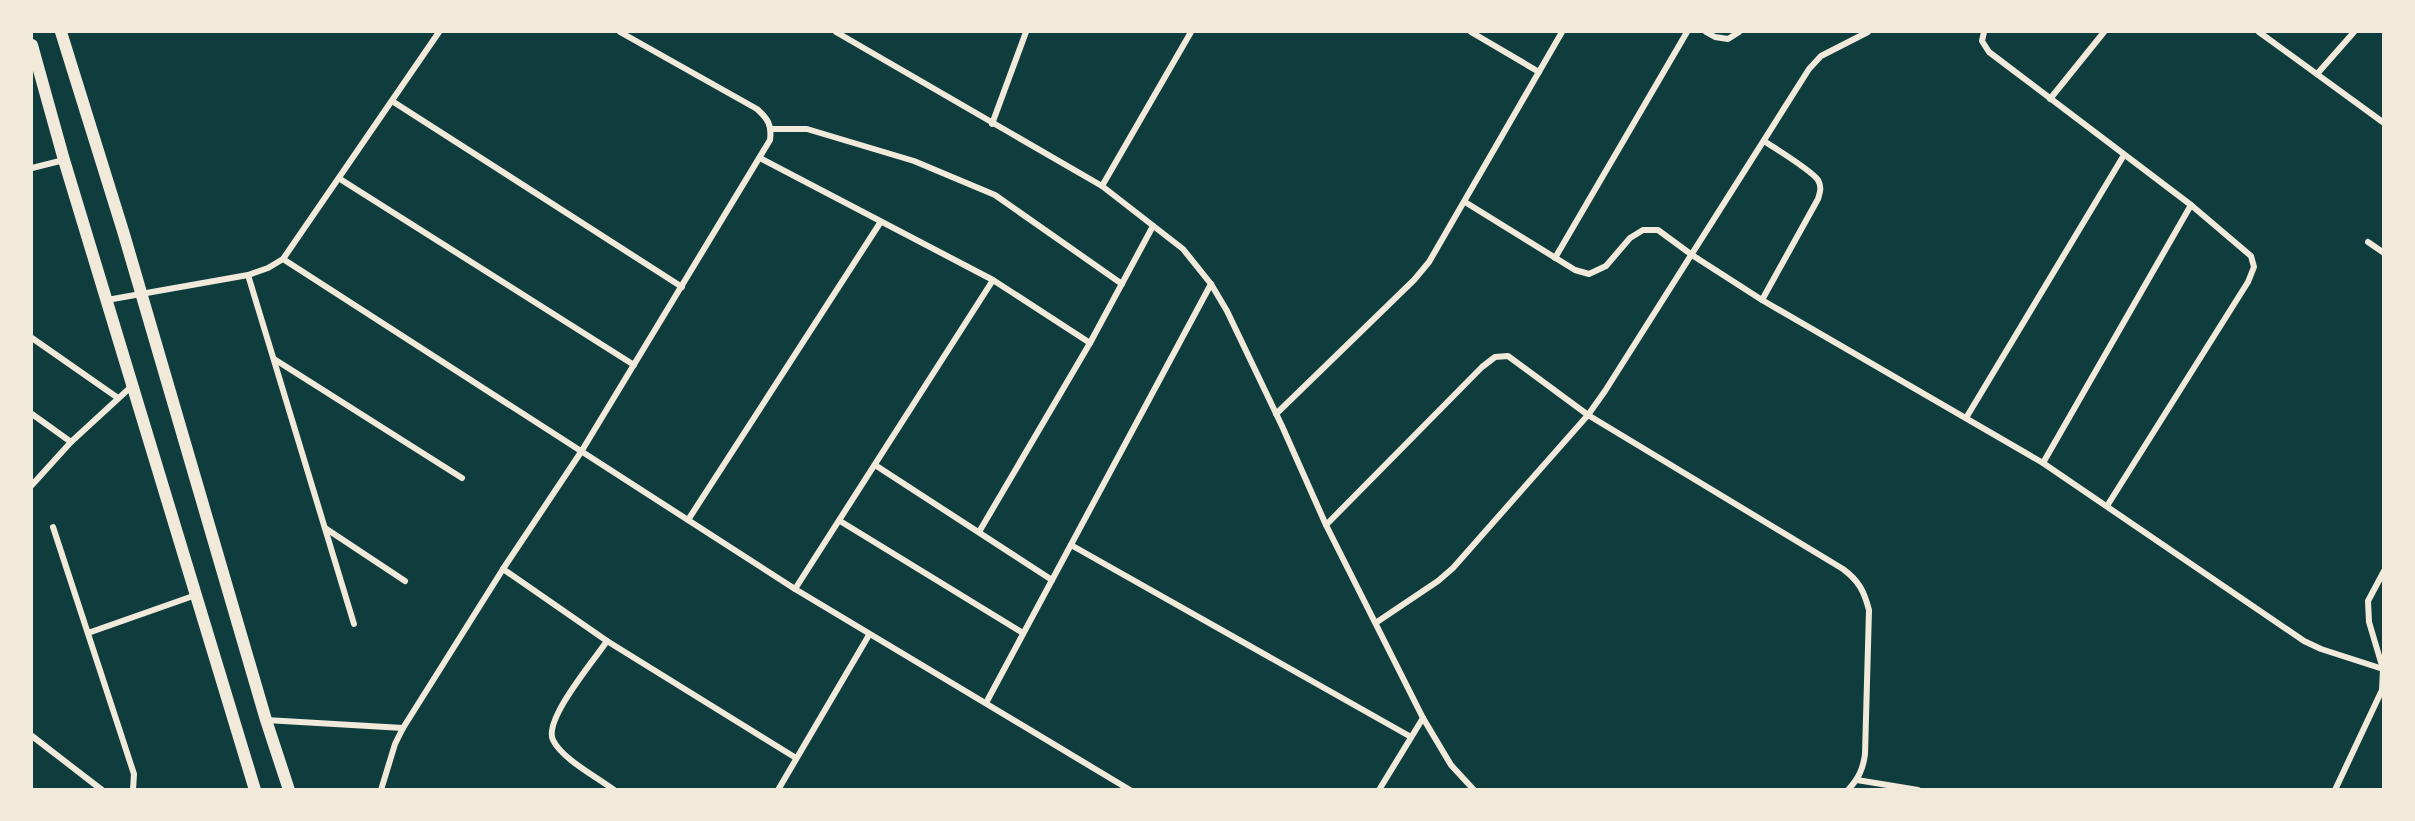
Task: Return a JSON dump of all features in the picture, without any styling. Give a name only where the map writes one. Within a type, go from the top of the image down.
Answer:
[{"type":"main road","points":[[61,32],[141,294],[266,720],[289,789]]},
{"type":"main road","points":[[32,45],[34,64],[255,789]]},
{"type":"street","points":[[106,300],[248,275],[268,268],[283,259],[439,32]]},
{"type":"street","points":[[381,789],[395,744],[403,728],[503,569],[581,452],[771,140],[772,129],[767,118],[757,109],[620,32]]},
{"type":"street","points":[[836,32],[1102,186],[1184,249],[1211,284],[1227,311],[1326,525],[1377,622],[1423,718],[1450,765],[1474,789]]},
{"type":"street","points":[[992,124],[1026,32]]},
{"type":"street","points":[[1102,186],[1191,32]]},
{"type":"street","points":[[1471,32],[1539,72]]},
{"type":"street","points":[[1276,414],[1414,280],[1439,248],[1562,32]]},
{"type":"street","points":[[1556,258],[1688,32]]},
{"type":"street","points":[[1706,32],[1715,37],[1728,39],[1739,32]]},
{"type":"street","points":[[1377,622],[1438,581],[1453,568],[1588,415],[1809,69],[1821,56],[1868,32]]},
{"type":"street","points":[[1984,32],[1982,41],[1989,52],[2191,205],[2251,256],[2254,267],[2248,282],[2107,506]]},
{"type":"street","points":[[2050,99],[2104,32]]},
{"type":"street","points":[[2259,32],[2384,123]]},
{"type":"street","points":[[2317,74],[2354,32]]},
{"type":"street","points":[[392,101],[682,287]]},
{"type":"street","points":[[772,129],[807,129],[914,161],[995,195],[1122,284]]},
{"type":"street","points":[[1762,300],[1818,199],[1820,189],[1818,180],[1810,173],[1764,141]]},
{"type":"street","points":[[1966,418],[2124,155]]},
{"type":"street","points":[[760,158],[880,223],[993,280],[1090,343]]},
{"type":"street","points":[[32,168],[64,160]]},
{"type":"street","points":[[340,178],[634,365]]},
{"type":"street","points":[[1465,202],[1575,270],[1589,274],[1606,266],[1630,238],[1643,230],[1658,230],[1762,300],[2043,463],[2304,641],[2321,649],[2384,669]]},
{"type":"street","points":[[2043,463],[2191,205]]},
{"type":"street","points":[[688,520],[880,223]]},
{"type":"street","points":[[979,532],[1090,343],[1153,226]]},
{"type":"street","points":[[2368,242],[2384,253]]},
{"type":"street","points":[[283,259],[795,589],[869,635],[986,702],[1118,787],[1130,789]]},
{"type":"street","points":[[248,275],[354,624]]},
{"type":"street","points":[[795,589],[993,280]]},
{"type":"street","points":[[986,702],[1211,284]]},
{"type":"street","points":[[32,338],[118,398]]},
{"type":"street","points":[[1326,525],[1482,367],[1495,357],[1508,356],[1588,415],[1857,579],[1869,610],[1865,754],[1864,767],[1857,780],[1848,789]]},
{"type":"street","points":[[274,359],[462,478]]},
{"type":"street","points":[[32,485],[71,442],[133,385]]},
{"type":"street","points":[[32,414],[71,442]]},
{"type":"street","points":[[875,465],[1052,580]]},
{"type":"street","points":[[840,521],[1023,633]]},
{"type":"street","points":[[53,528],[134,774],[134,789]]},
{"type":"street","points":[[325,528],[405,581]]},
{"type":"street","points":[[1071,545],[1411,737]]},
{"type":"street","points":[[503,569],[607,641],[796,759]]},
{"type":"street","points":[[2334,789],[2382,690],[2384,669],[2369,622],[2368,601],[2384,571]]},
{"type":"street","points":[[88,633],[196,595]]},
{"type":"street","points":[[778,789],[869,635]]},
{"type":"street","points":[[607,641],[560,708],[552,724],[552,738],[562,752],[614,789]]},
{"type":"street","points":[[1379,789],[1423,718]]},
{"type":"street","points":[[266,720],[403,728]]},
{"type":"street","points":[[32,736],[102,789]]},
{"type":"street","points":[[1857,780],[1918,789]]}]
